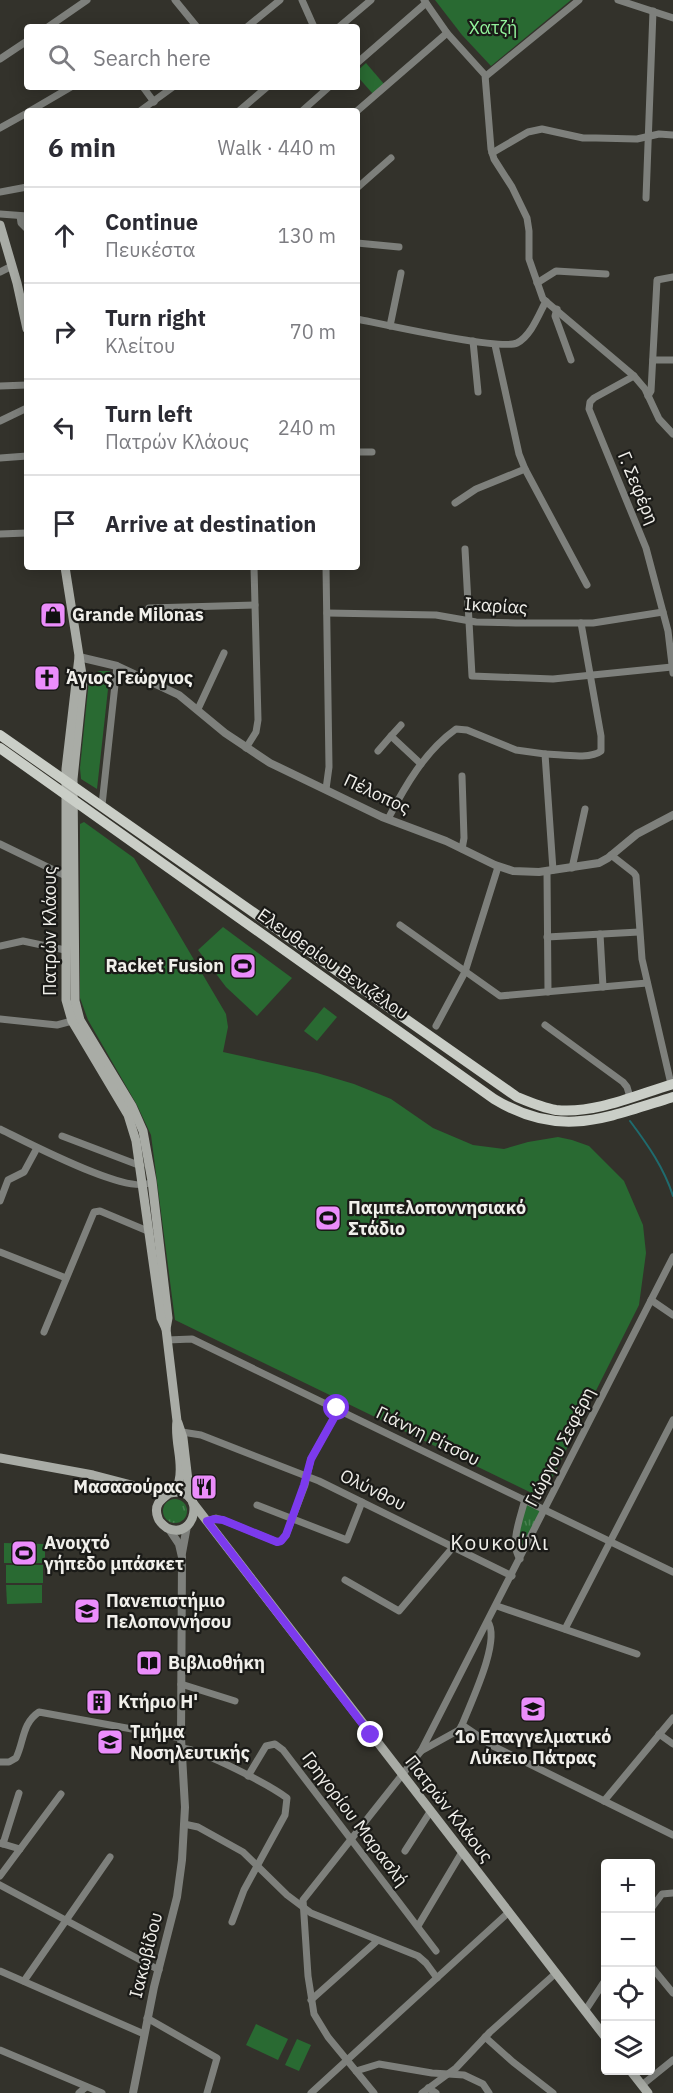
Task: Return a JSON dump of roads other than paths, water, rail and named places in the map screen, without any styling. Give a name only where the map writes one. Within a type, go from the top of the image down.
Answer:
[{"type":"main road","points":[[0,225],[24,312]]},
{"type":"main road","name":"Πατρών Κλάους","points":[[65,570],[83,681],[69,783],[70,877],[76,1006],[86,1030],[139,1120],[144,1134],[150,1232],[160,1318],[166,1329]]},
{"type":"main road","name":"Ελευθερίου Βενιζέλου","points":[[0,735],[472,1068],[517,1097],[556,1110],[579,1110],[672,1084]]},
{"type":"main road","name":"Ελευθερίου Βενιζέλου","points":[[0,748],[513,1111],[533,1118],[556,1122],[582,1122],[673,1097]]},
{"type":"main road","name":"Πατρών Κλάους","points":[[70,877],[65,950],[66,1000],[72,1021],[131,1122],[141,1166],[148,1184],[168,1318],[166,1329],[177,1421]]},
{"type":"main road","points":[[135,1485],[149,1495],[162,1524],[169,1529],[176,1530],[188,1524],[194,1514],[182,1432],[177,1421]]},
{"type":"main road","points":[[156,1513],[158,1504],[179,1481],[177,1421]]},
{"type":"main road","points":[[0,1458],[93,1475],[168,1493],[179,1492],[191,1501],[223,1544]]},
{"type":"main road","points":[[188,1524],[206,1527],[223,1544]]},
{"type":"main road","name":"Πατρών Κλάους","points":[[223,1544],[601,2032]]},
{"type":"main road","points":[[634,2075],[645,2091]]},
{"type":"street","points":[[52,24],[87,0]]},
{"type":"street","points":[[175,0],[195,24]]},
{"type":"street","points":[[251,24],[280,0]]},
{"type":"street","points":[[302,0],[313,24]]},
{"type":"street","points":[[343,24],[371,0]]},
{"type":"street","points":[[486,76],[579,0]]},
{"type":"street","points":[[618,0],[673,18]]},
{"type":"street","points":[[360,60],[425,1],[447,33],[486,76],[488,131],[492,153],[527,218],[528,256],[542,298],[634,376],[643,387],[659,419],[673,434]]},
{"type":"street","points":[[646,198],[653,11]]},
{"type":"street","points":[[360,108],[447,33]]},
{"type":"street","points":[[0,59],[24,43]]},
{"type":"street","points":[[35,108],[66,90]]},
{"type":"street","points":[[145,90],[154,102]]},
{"type":"street","points":[[145,108],[169,90]]},
{"type":"street","points":[[242,108],[264,90]]},
{"type":"street","points":[[305,108],[326,90]]},
{"type":"street","points":[[0,128],[24,114]]},
{"type":"street","points":[[492,153],[528,132],[542,129],[583,138],[630,140],[649,138],[659,134],[673,135]]},
{"type":"street","points":[[360,185],[391,158]]},
{"type":"street","points":[[0,192],[24,188]]},
{"type":"street","points":[[0,214],[23,216]]},
{"type":"street","points":[[360,243],[399,247]]},
{"type":"street","points":[[0,272],[12,266]]},
{"type":"street","points":[[537,283],[556,271],[606,274]]},
{"type":"street","points":[[390,326],[401,273]]},
{"type":"street","points":[[648,396],[651,393],[657,280],[673,277]]},
{"type":"street","points":[[360,320],[495,345],[512,345],[520,342],[546,301]]},
{"type":"street","points":[[557,309],[555,316],[571,360]]},
{"type":"street","points":[[474,341],[478,392]]},
{"type":"street","points":[[495,345],[519,454],[587,585]]},
{"type":"street","points":[[653,360],[673,360]]},
{"type":"street","name":"Γ. Σεφέρη","points":[[634,376],[594,398],[590,402],[589,409],[642,538],[670,638],[673,673]]},
{"type":"street","points":[[0,386],[24,385]]},
{"type":"street","points":[[0,421],[24,409]]},
{"type":"street","points":[[360,452],[372,452]]},
{"type":"street","points":[[0,458],[24,456]]},
{"type":"street","points":[[454,502],[466,494],[525,469]]},
{"type":"street","points":[[0,534],[24,533]]},
{"type":"street","points":[[465,549],[472,676],[538,680],[672,667]]},
{"type":"street","points":[[246,748],[258,724],[254,570]]},
{"type":"street","points":[[326,570],[329,767],[326,789]]},
{"type":"street","points":[[149,608],[255,605]]},
{"type":"street","name":"Ικαρίας","points":[[327,613],[436,615],[492,623],[581,623],[663,612]]},
{"type":"street","points":[[388,819],[404,789],[422,764],[442,741],[454,730],[460,728],[516,750],[544,754],[590,755],[601,752],[601,736],[581,623]]},
{"type":"street","points":[[198,710],[224,653]]},
{"type":"street","name":"Πέλοπος","points":[[79,657],[117,666],[179,695],[246,748],[270,763],[388,819],[462,849],[498,867],[519,872],[550,871],[594,864],[611,855],[638,834],[673,814]]},
{"type":"street","points":[[102,805],[117,666]]},
{"type":"street","points":[[378,751],[401,725]]},
{"type":"street","points":[[391,736],[422,764]]},
{"type":"street","points":[[544,754],[550,871],[548,992]]},
{"type":"street","points":[[462,776],[464,838],[462,849]]},
{"type":"street","points":[[572,868],[585,809]]},
{"type":"street","points":[[0,844],[70,877]]},
{"type":"street","points":[[611,855],[635,874],[639,932],[647,983],[672,1084]]},
{"type":"street","points":[[436,1026],[465,972],[498,867]]},
{"type":"street","points":[[400,925],[500,996],[647,983]]},
{"type":"street","points":[[548,937],[639,932]]},
{"type":"street","points":[[600,934],[603,987]]},
{"type":"street","points":[[0,946],[23,941],[65,950]]},
{"type":"street","points":[[0,1019],[57,1025],[72,1021]]},
{"type":"street","points":[[545,1025],[623,1082],[630,1097]]},
{"type":"street","points":[[0,1130],[99,1174],[148,1184]]},
{"type":"street","points":[[62,1136],[141,1166]]},
{"type":"street","points":[[0,1176],[8,1180],[19,1176],[26,1170],[37,1148]]},
{"type":"street","points":[[0,1201],[8,1180]]},
{"type":"street","points":[[44,1332],[94,1212],[100,1211],[150,1232]]},
{"type":"street","points":[[0,1252],[66,1278]]},
{"type":"street","name":"Γιώργου Σεφέρη","points":[[302,1907],[305,1895],[351,1841],[421,1751],[673,1257]]},
{"type":"street","points":[[651,1300],[673,1315]]},
{"type":"street","name":"Γιάννη Ρίτσου","points":[[167,1340],[192,1339],[609,1541],[672,1569]]},
{"type":"street","points":[[207,1521],[223,1520],[277,1542],[281,1541],[292,1518],[311,1459],[339,1409]]},
{"type":"street","points":[[565,1629],[673,1420]]},
{"type":"street","name":"Ολύνθου","points":[[182,1432],[201,1436],[307,1476],[512,1576]]},
{"type":"street","points":[[520,1559],[516,1553],[515,1541],[525,1499]]},
{"type":"street","points":[[257,1505],[347,1540],[362,1502]]},
{"type":"street","name":"Ιακωβίδου","points":[[133,2093],[147,2018],[177,1897],[184,1824],[181,1738],[182,1557],[188,1524]]},
{"type":"street","points":[[169,1529],[179,1544],[182,1557]]},
{"type":"street","points":[[345,1580],[398,1611],[454,1546]]},
{"type":"street","points":[[497,1605],[637,1654]]},
{"type":"street","points":[[421,1751],[459,1730],[462,1725],[490,1649],[492,1633],[488,1622]]},
{"type":"street","points":[[181,1684],[235,1701]]},
{"type":"street","points":[[0,1762],[9,1762],[16,1758],[26,1726],[39,1712],[181,1738]]},
{"type":"street","points":[[604,1801],[673,1718]]},
{"type":"street","points":[[462,1725],[489,1743],[673,1835]]},
{"type":"street","points":[[659,1734],[673,1744]]},
{"type":"street","name":"Γρηγορίου Μαρασλή","points":[[248,1776],[266,1746],[270,1744],[279,1746],[285,1751],[436,1951]]},
{"type":"street","points":[[182,1748],[193,1750],[248,1776],[287,1798],[285,1815],[256,1865],[231,1922]]},
{"type":"street","points":[[19,1793],[2,1843],[20,1849]]},
{"type":"street","points":[[0,1876],[61,1794]]},
{"type":"street","points":[[405,1851],[430,1812]]},
{"type":"street","points":[[184,1824],[195,1826],[238,1849],[302,1907],[376,1941],[418,1956],[437,1978]]},
{"type":"street","points":[[418,1926],[462,1852]]},
{"type":"street","points":[[24,1981],[110,1857]]},
{"type":"street","points":[[0,1885],[159,1970]]},
{"type":"street","points":[[655,1904],[662,1894],[673,1893]]},
{"type":"street","points":[[302,1907],[312,2009],[319,2025],[374,2093]]},
{"type":"street","points":[[311,2093],[509,1912]]},
{"type":"street","points":[[311,2000],[376,1941]]},
{"type":"street","points":[[653,1967],[673,1993]]},
{"type":"street","points":[[0,1971],[144,2034]]},
{"type":"street","points":[[422,2093],[449,2073],[556,1973]]},
{"type":"street","points":[[585,2011],[601,1987]]},
{"type":"street","points":[[147,2018],[216,2058],[207,2093]]},
{"type":"street","points":[[485,2037],[553,2093]]},
{"type":"street","points":[[0,2050],[102,2093]]},
{"type":"street","points":[[645,2091],[673,2060]]},
{"type":"street","points":[[356,2071],[379,2064],[432,2073],[464,2075],[483,2084],[489,2093]]},
{"type":"street","points":[[79,2093],[86,2087]]},
{"type":"street","points":[[428,2088],[436,2093]]},
{"type":"waterway","points":[[630,1121],[655,1157],[673,1196]]},
{"type":"place","name":"Grande Milonas","points":[[53,615]]},
{"type":"place","name":"Άγιος Γεώργιος","points":[[47,678]]},
{"type":"place","name":"Racket Fusion","points":[[243,966]]},
{"type":"place","name":"Παμπελοποννησιακό Στάδιο","points":[[328,1218]]},
{"type":"place","name":"Μασασούρας","points":[[204,1487]]},
{"type":"place","name":"Ανοιχτό γήπεδο μπάσκετ","points":[[24,1553]]},
{"type":"place","name":"Πανεπιστήμιο Πελοποννήσου","points":[[87,1611]]},
{"type":"place","name":"Βιβλιοθήκη","points":[[149,1663]]},
{"type":"place","name":"Κτήριο Η'","points":[[99,1702]]},
{"type":"place","name":"1o Επαγγελματικό Λύκειο Πάτρας","points":[[533,1709]]},
{"type":"place","name":"Τμήμα Νοσηλευτικής","points":[[110,1742]]},
{"type":"district","name":"Κουκούλι","points":[[500,1543]]},
{"type":"park label","name":"Χατζή","points":[[493,28]]}]
